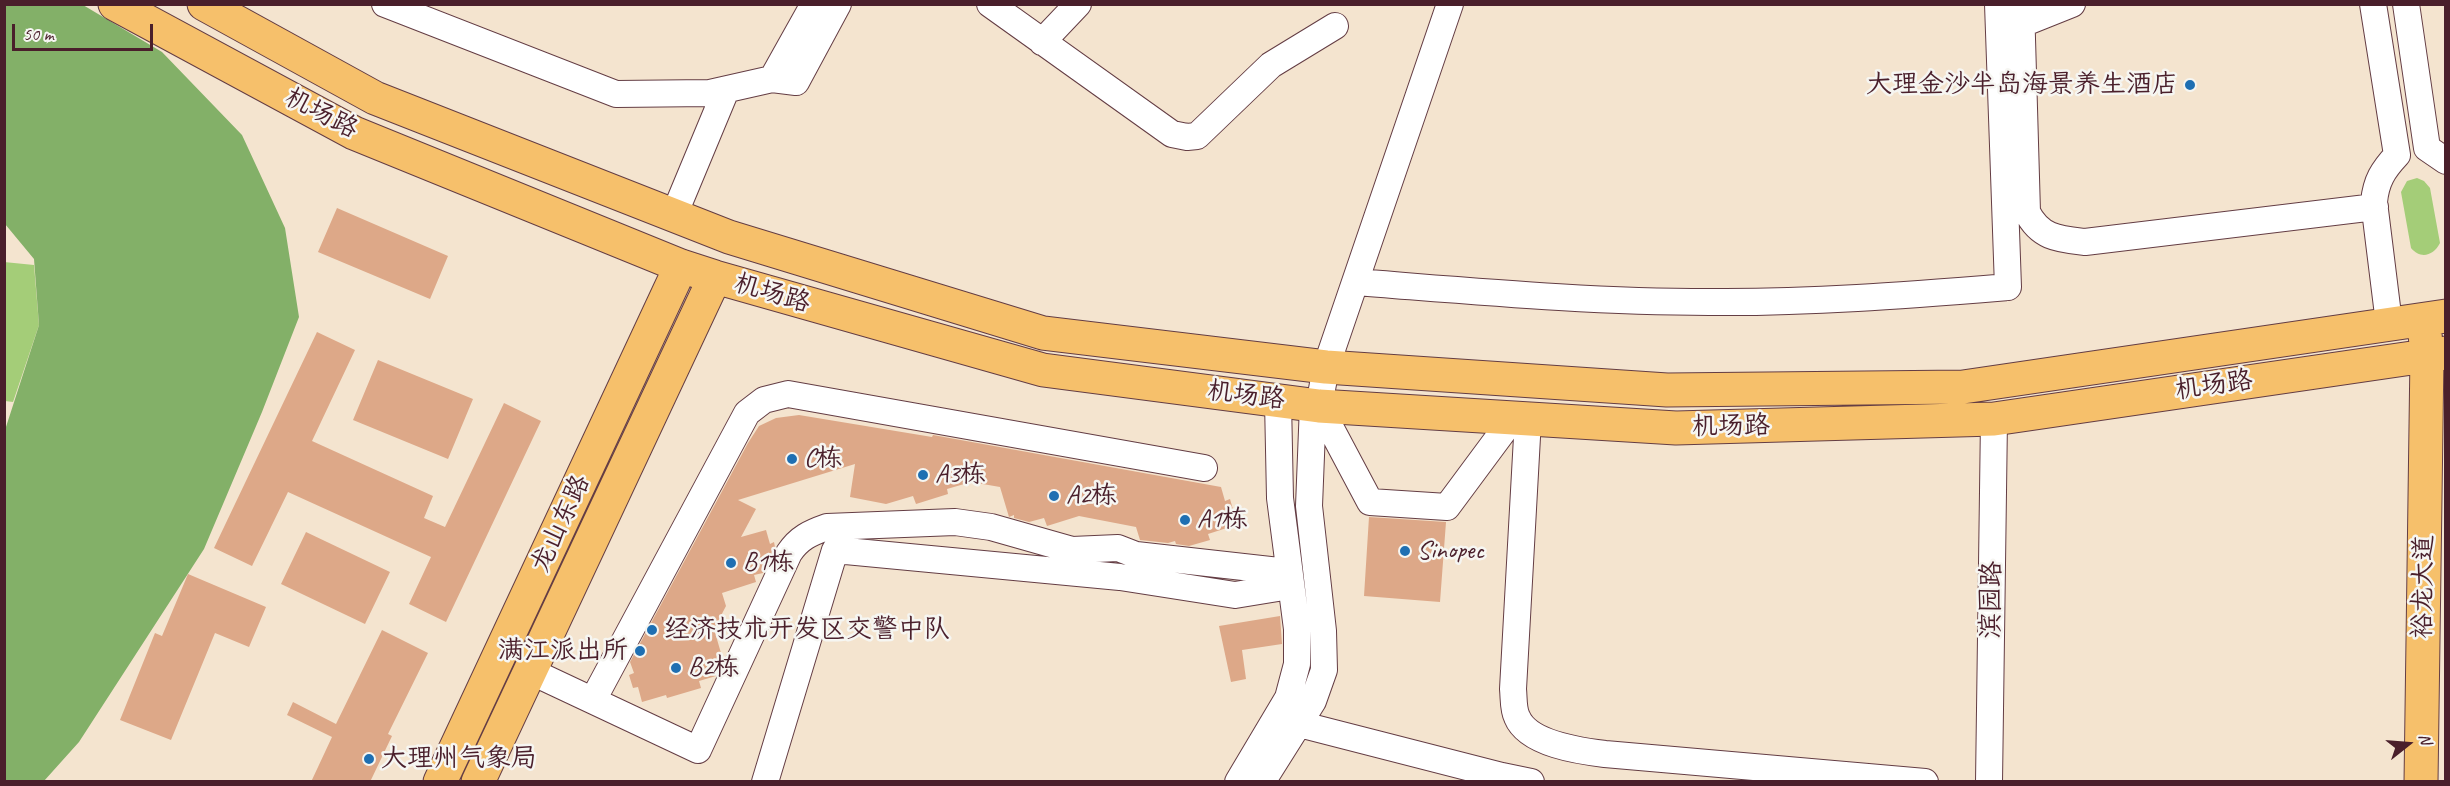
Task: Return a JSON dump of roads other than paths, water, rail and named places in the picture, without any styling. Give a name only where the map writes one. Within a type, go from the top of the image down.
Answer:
[{"type":"main road","name":"机场路","points":[[204,4],[375,98],[746,243],[1043,333],[1326,366],[1667,390],[1963,387],[2435,318]]},
{"type":"main road","name":"机场路","points":[[132,9],[354,133],[681,266],[1043,370],[1316,406],[1676,428],[1994,419],[2436,354]]},
{"type":"main road","name":"龙山东路","points":[[440,782],[681,266]]},
{"type":"main road","name":"龙山东路","points":[[478,782],[715,277]]},
{"type":"main road","name":"裕龙大道","points":[[2421,782],[2436,354],[2435,318]]},
{"type":"main road","points":[[651,330],[683,345]]},
{"type":"street","points":[[385,4],[616,94],[710,93],[772,79],[796,82],[838,4]]},
{"type":"street","points":[[772,79],[814,4]]},
{"type":"street","points":[[990,4],[1172,134],[1187,137],[1197,136],[1271,65],[1335,26]]},
{"type":"street","points":[[1042,42],[1078,4]]},
{"type":"street","points":[[1355,282],[1599,300],[1710,303],[1852,299],[2008,287],[1998,4]]},
{"type":"street","points":[[2072,4],[2047,16],[2021,14],[2027,212],[2041,232],[2053,238],[2085,242],[2375,207]]},
{"type":"street","points":[[2373,4],[2397,154],[2384,169],[2376,184],[2375,207],[2389,323]]},
{"type":"street","points":[[2406,4],[2427,148],[2445,161]]},
{"type":"street","points":[[1262,782],[1319,688],[1325,656],[1309,506],[1316,406],[1326,366],[1447,8]]},
{"type":"street","points":[[674,215],[726,90]]},
{"type":"street","points":[[593,700],[747,413],[764,400],[788,394],[1204,468]]},
{"type":"street","points":[[1238,782],[1288,698],[1295,678],[1298,650],[1279,487],[1278,401]]},
{"type":"street","points":[[1316,406],[1370,502],[1447,507],[1520,419]]},
{"type":"street","points":[[1520,419],[1513,689],[1515,714],[1526,729],[1553,743],[1605,754],[1925,782]]},
{"type":"street","name":"滨园路","points":[[1989,782],[1994,419]]},
{"type":"street","points":[[530,671],[698,750],[789,554],[797,542],[810,532],[827,527],[955,522],[991,527],[1072,550],[1118,548],[1137,555],[1289,579]]},
{"type":"street","points":[[765,782],[835,550],[1120,577],[1235,595],[1289,579]]},
{"type":"street","points":[[1299,724],[1531,782]]},
{"type":"place","name":"大理金沙半岛海景养生酒店","points":[[2190,85]]},
{"type":"place","name":"C栋","points":[[792,459]]},
{"type":"place","name":"A3栋","points":[[923,475]]},
{"type":"place","name":"A2栋","points":[[1054,496]]},
{"type":"place","name":"A1栋","points":[[1185,520]]},
{"type":"place","name":"Sinopec","points":[[1405,551]]},
{"type":"place","name":"B1栋","points":[[731,563]]},
{"type":"place","name":"经济技术开发区交警中队","points":[[652,630]]},
{"type":"place","name":"满江派出所","points":[[640,651]]},
{"type":"place","name":"B2栋","points":[[676,668]]},
{"type":"place","name":"大理州气象局","points":[[369,759]]}]
